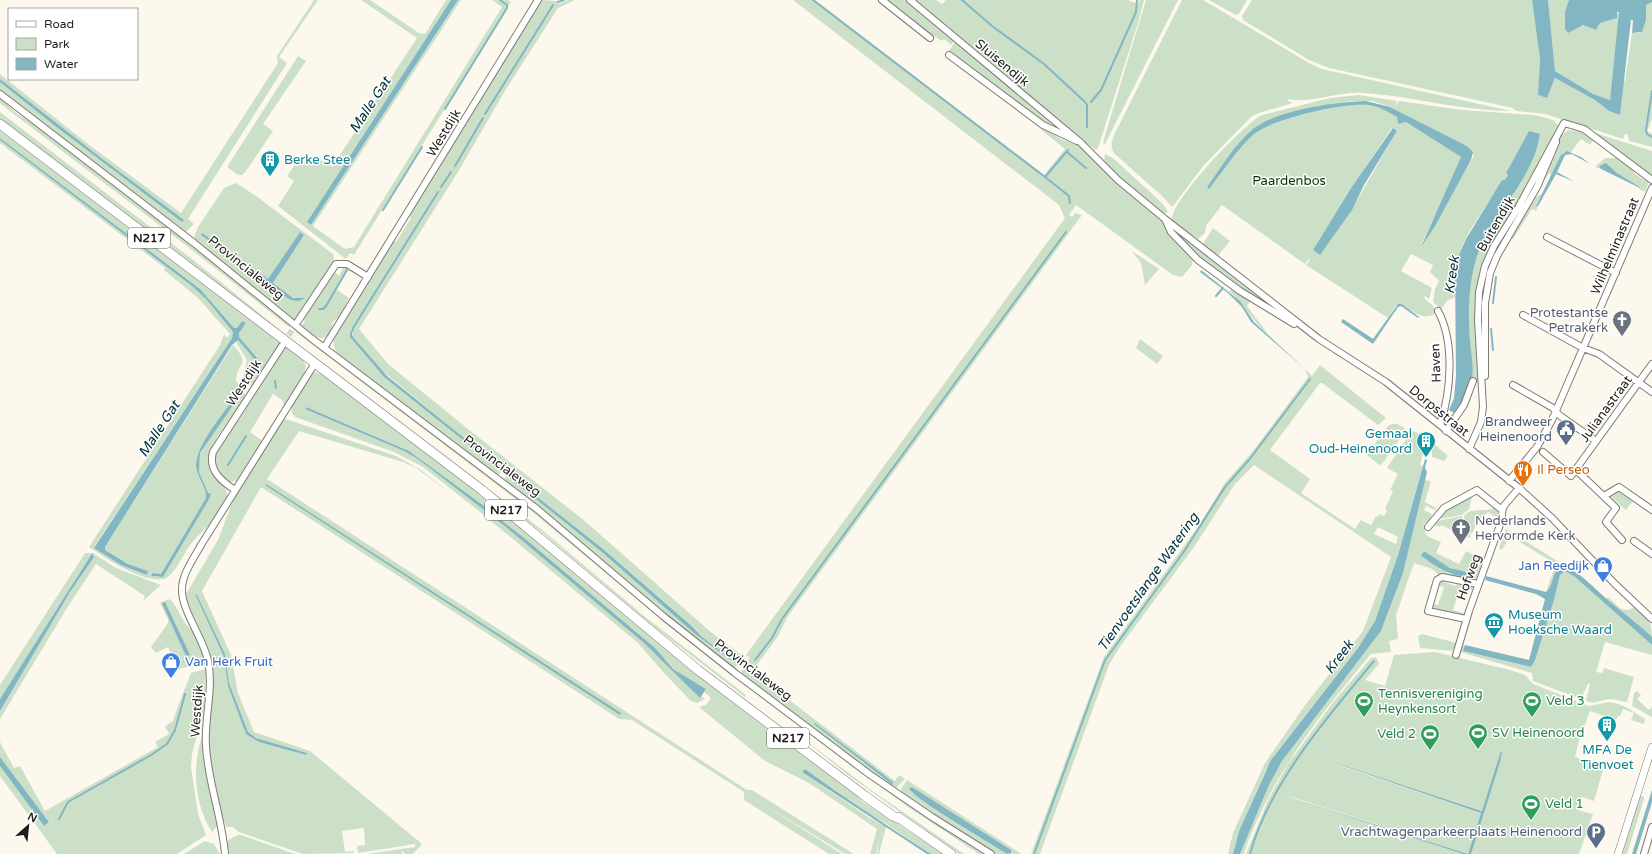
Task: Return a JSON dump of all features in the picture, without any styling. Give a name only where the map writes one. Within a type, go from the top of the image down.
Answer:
[{"type":"main road","name":"N217","points":[[0,124],[482,490],[677,650],[702,667],[902,820],[951,854]]},
{"type":"street","name":"Westdijk","points":[[324,348],[538,0]]},
{"type":"street","points":[[882,0],[930,38]]},
{"type":"street","name":"Sluisendijk","points":[[910,0],[1080,142],[1118,180],[1198,245]]},
{"type":"street","name":"Sluisendijk","points":[[949,55],[1043,125],[1063,136],[1080,142]]},
{"type":"street","name":"Provincialeweg","points":[[0,94],[199,247],[324,348],[537,509],[677,628],[748,683],[877,780],[991,854]]},
{"type":"street","name":"Buitendijk","points":[[1469,449],[1482,415],[1483,382],[1486,363],[1485,303],[1490,272],[1497,256],[1539,182],[1564,123],[1584,129],[1652,180]]},
{"type":"street","name":"Wilhelminastraat","points":[[1509,480],[1540,443],[1556,412],[1652,188]]},
{"type":"street","name":"Dorpsstraat","points":[[1165,219],[1171,232],[1198,260],[1248,296],[1308,331],[1386,382],[1519,488],[1556,522],[1614,584],[1652,619]]},
{"type":"street","points":[[1547,237],[1616,273]]},
{"type":"street","name":"Dorpsstraat","points":[[1198,245],[1308,331]]},
{"type":"street","points":[[298,321],[336,264],[342,262],[347,264],[368,277]]},
{"type":"street","name":"Haven","points":[[1438,311],[1445,328],[1449,364],[1448,393],[1440,425]]},
{"type":"street","points":[[1523,315],[1583,348],[1599,354],[1652,392]]},
{"type":"street","name":"Westdijk","points":[[235,490],[222,481],[216,473],[212,461],[213,452],[282,346]]},
{"type":"street","name":"Westdijk","points":[[225,854],[223,835],[206,746],[209,667],[204,644],[186,606],[182,588],[192,561],[315,363]]},
{"type":"street","name":"Julianastraat","points":[[1576,470],[1652,364]]},
{"type":"street","points":[[1446,430],[1467,400],[1473,381]]},
{"type":"street","points":[[1513,385],[1553,408],[1556,412],[1596,442]]},
{"type":"street","points":[[1443,416],[1453,422]]},
{"type":"street","points":[[1543,452],[1571,476],[1576,470],[1616,508],[1606,522],[1622,540]]},
{"type":"street","points":[[1604,496],[1619,487],[1652,510]]},
{"type":"street","name":"Hofweg","points":[[1456,655],[1466,619],[1501,522],[1502,510],[1504,505],[1519,488]]},
{"type":"street","points":[[1428,528],[1444,508],[1477,490],[1502,510]]},
{"type":"street","points":[[1634,541],[1652,554]]},
{"type":"street","points":[[1466,619],[1428,611],[1437,580],[1442,577],[1478,584]]},
{"type":"street","points":[[1618,854],[1652,747]]},
{"type":"street","points":[[1644,854],[1652,827]]},
{"type":"green space","points":[[314,0],[318,0],[279,57],[287,63],[188,219],[194,224],[186,232],[0,90],[0,74],[88,144],[181,213],[278,63],[277,56]]},
{"type":"green space","points":[[361,0],[370,0],[419,33],[425,34],[446,0],[451,0],[307,222],[311,225],[458,0],[461,0],[313,226],[345,249],[354,247],[502,7],[492,0],[508,0],[511,2],[354,255],[350,253],[346,259],[278,206],[294,181],[287,176],[299,159],[308,165],[315,156],[332,167],[417,38]]},
{"type":"green space","points":[[541,0],[557,1],[559,4],[568,0],[575,0],[558,8],[506,89],[458,172],[359,329],[388,364],[586,522],[712,633],[744,657],[735,668],[704,645],[504,480],[509,471],[506,468],[498,475],[339,355],[335,349],[334,343],[334,337],[337,331],[393,241],[396,242],[411,218],[409,216]],"holes":[[[353,327],[353,337],[380,369],[498,466],[498,468],[384,377],[350,337]],[[512,477],[603,549],[695,628],[701,636],[735,662],[735,664],[695,634],[603,553],[511,479]]]},
{"type":"green space","points":[[793,0],[815,0],[1044,175],[1065,149],[1040,129],[1042,127],[1061,139],[1082,147],[1163,222],[1193,257],[1192,265],[1182,277],[1173,275],[1076,205],[1069,215],[1072,217],[1075,213],[1082,215],[788,616],[778,636],[754,669],[746,663],[750,658],[746,655],[1065,218],[1059,205]]},
{"type":"green space","points":[[884,0],[905,0],[954,41],[951,45],[944,39],[942,41],[920,27]]},
{"type":"green space","points":[[914,0],[936,0],[942,4],[946,0],[1128,0],[1138,4],[1139,0],[1144,0],[1098,148],[1096,150],[1087,144]]},
{"type":"green space","points":[[1146,0],[1178,0],[1105,144],[1103,143],[1106,132]]},
{"type":"green space","points":[[1182,0],[1203,0],[1309,63],[1322,69],[1511,111],[1474,109],[1400,97],[1363,93],[1344,94],[1306,100],[1288,99],[1288,101],[1293,103],[1252,116],[1204,165],[1173,206],[1171,206],[1162,196],[1116,155],[1112,148],[1112,143],[1114,135]]},
{"type":"green space","points":[[1209,0],[1247,0],[1239,14],[1236,15]]},
{"type":"green space","points":[[1252,0],[1532,0],[1540,59],[1538,95],[1547,98],[1555,78],[1595,100],[1609,111],[1620,115],[1623,81],[1625,81],[1632,33],[1640,33],[1641,0],[1652,0],[1652,119],[1647,131],[1652,134],[1652,147],[1629,141],[1628,135],[1625,134],[1623,139],[1545,114],[1516,111],[1513,108],[1329,68],[1309,60],[1243,20],[1242,16]]},
{"type":"green space","points":[[1548,0],[1569,0],[1565,17],[1567,32],[1583,25],[1596,30],[1600,23],[1620,12],[1610,100],[1593,94],[1555,71]]},
{"type":"green space","points":[[955,42],[1071,137],[1052,129],[960,62],[948,52]]},
{"type":"green space","points":[[298,56],[306,61],[263,124],[273,131],[246,171],[242,175],[238,175],[227,167]]},
{"type":"green space","name":"Paardenbos","points":[[1359,95],[1397,101],[1395,107],[1399,101],[1462,110],[1535,115],[1553,120],[1559,126],[1536,172],[1494,245],[1479,289],[1482,383],[1472,378],[1468,313],[1474,264],[1480,249],[1496,220],[1522,180],[1535,151],[1540,134],[1529,131],[1506,173],[1508,175],[1505,181],[1502,180],[1467,236],[1457,260],[1455,297],[1448,300],[1441,309],[1433,302],[1435,289],[1439,281],[1430,272],[1433,265],[1411,254],[1401,271],[1432,288],[1429,299],[1425,296],[1424,298],[1437,312],[1428,316],[1419,315],[1402,304],[1395,306],[1388,318],[1306,265],[1310,260],[1309,259],[1305,264],[1222,205],[1206,226],[1205,233],[1198,239],[1172,221],[1174,211],[1194,182],[1224,148],[1253,122],[1262,115],[1330,98]],"holes":[[[1352,101],[1373,101],[1390,107],[1467,146],[1474,156],[1420,247],[1455,174],[1461,157],[1406,122],[1398,124],[1397,117],[1373,106],[1358,105],[1327,109],[1293,117],[1264,128],[1248,140],[1209,188],[1207,187],[1242,140],[1293,112]],[[1392,128],[1397,131],[1341,225],[1320,254],[1313,250],[1347,194]]]},
{"type":"green space","points":[[0,98],[16,113],[32,123],[212,261],[291,325],[289,327],[196,253],[19,118],[0,103]]},
{"type":"green space","points":[[0,112],[192,259],[285,334],[0,119]]},
{"type":"green space","points":[[0,129],[280,343],[253,385],[245,384],[242,381],[247,360],[236,342],[238,340],[256,361],[249,380],[258,362],[257,358],[239,337],[239,333],[246,323],[242,321],[237,328],[234,328],[200,289],[0,138]]},
{"type":"green space","points":[[1568,130],[1582,132],[1594,139],[1590,145],[1581,139],[1571,152],[1563,153],[1549,181],[1551,174],[1549,173],[1537,192],[1559,137]]},
{"type":"green space","points":[[1592,132],[1652,151],[1652,178]]},
{"type":"green space","points":[[0,140],[192,286],[207,300],[233,332],[232,338],[94,547],[110,558],[147,575],[148,571],[128,564],[105,550],[105,547],[233,345],[239,352],[242,360],[236,381],[244,390],[245,396],[220,432],[212,447],[209,462],[209,468],[225,489],[227,494],[226,500],[219,514],[190,545],[176,568],[165,579],[156,579],[136,574],[89,547],[220,345],[224,334],[227,338],[230,334],[198,298],[164,270],[165,268],[0,143]],"holes":[[[238,394],[239,395],[200,453],[199,472],[209,498],[163,577],[155,577],[153,573],[161,574],[206,498],[205,490],[196,466],[197,457],[212,428]]]},
{"type":"green space","points":[[1105,154],[1113,158],[1163,204],[1168,212],[1164,214],[1124,182],[1106,164],[1104,160]]},
{"type":"green space","points":[[1605,158],[1618,158],[1634,169],[1634,173],[1644,180],[1646,179],[1649,182],[1645,192],[1639,189],[1640,187],[1617,173],[1607,164],[1599,167],[1601,169],[1595,167]]},
{"type":"green space","points":[[236,183],[256,196],[333,254],[334,261],[296,319],[293,320],[194,240],[198,227],[224,188]],"holes":[[[300,232],[304,235],[273,283],[291,297],[304,300],[295,301],[270,285],[266,286],[268,283],[201,235],[202,233],[268,279]]]},
{"type":"green space","points":[[1541,194],[1536,205],[1538,206],[1536,211],[1532,209],[1513,239],[1510,238],[1527,212],[1526,210],[1533,199]]},
{"type":"green space","points":[[1213,228],[1230,241],[1217,257],[1203,244]]},
{"type":"green space","points":[[1173,229],[1286,316],[1258,301],[1202,262]]},
{"type":"green space","points":[[1132,251],[1159,269],[1145,285],[1141,263]]},
{"type":"green space","points":[[344,266],[348,268],[336,289],[349,298],[339,317],[333,322],[332,330],[328,336],[324,338],[316,337],[301,326],[305,322],[303,320],[334,272],[339,276]]},
{"type":"green space","points":[[1231,290],[1251,300],[1247,306],[1268,334],[1257,324],[1229,291]]},
{"type":"green space","points":[[297,330],[532,510],[666,623],[530,510],[296,332]]},
{"type":"green space","points":[[292,339],[541,529],[644,616],[746,695],[745,697],[653,626],[543,533]]},
{"type":"green space","points":[[1140,339],[1163,356],[1157,364],[1136,348]]},
{"type":"green space","points":[[285,346],[296,354],[305,364],[302,379],[285,407],[282,400],[273,394],[250,432],[263,441],[241,477],[237,481],[230,482],[221,475],[217,468],[215,461],[216,451],[222,440],[243,414],[251,397]]},
{"type":"green space","points":[[1320,365],[1386,418],[1378,425],[1320,383],[1270,450],[1310,479],[1301,493],[1355,529],[1361,520],[1371,525],[1376,516],[1378,517],[1379,514],[1384,516],[1387,511],[1385,509],[1393,491],[1390,490],[1398,474],[1387,468],[1409,435],[1407,434],[1413,431],[1425,436],[1448,456],[1444,461],[1432,457],[1432,443],[1429,441],[1424,450],[1420,465],[1423,466],[1398,555],[1375,621],[1358,648],[1276,753],[1265,772],[1239,831],[1233,854],[1228,854],[1233,833],[1265,763],[1306,704],[1363,631],[1391,557],[1254,465],[1235,484],[1194,547],[1119,648],[1109,665],[1040,854],[1031,854],[1104,657],[1197,528],[1225,483],[1253,451],[1308,377],[1305,369],[1312,376]],"holes":[[[1378,527],[1398,537],[1396,544],[1374,534]]]},
{"type":"green space","points":[[315,372],[322,374],[450,470],[836,777],[862,801],[944,854],[931,854],[869,814],[805,769],[802,772],[870,818],[886,827],[879,854],[877,854],[880,836],[876,854],[870,854],[877,829],[809,783],[765,761],[699,707],[706,705],[711,698],[704,692],[706,689],[673,669],[650,644],[529,542],[480,503],[409,451],[306,407],[305,409],[404,451],[418,459],[506,527],[643,641],[699,697],[701,696],[705,699],[697,703],[691,701],[638,643],[479,511],[423,467],[394,452],[295,417],[292,413],[291,407],[310,375]]},
{"type":"green space","points":[[286,419],[396,456],[421,470],[450,493],[416,468],[403,462],[299,431],[267,479],[747,790],[752,790],[854,854],[845,854],[752,797],[842,854],[829,854],[744,800],[744,792],[632,720],[619,719],[261,487],[202,591],[231,655],[238,693],[254,732],[310,751],[422,844],[413,854],[405,854],[402,851],[401,852],[403,854],[367,854],[415,847],[415,844],[358,853],[357,846],[365,845],[364,828],[342,831],[345,852],[354,851],[354,853],[303,854],[239,832],[233,827],[227,827],[222,819],[211,767],[208,740],[210,658],[205,641],[188,604],[186,594],[218,540],[235,495],[282,421]],"holes":[[[195,594],[197,595],[225,654],[229,683],[248,732],[256,738],[306,753],[306,755],[259,742],[246,734],[228,686],[224,657]]]},
{"type":"green space","points":[[1397,424],[1405,428],[1405,432],[1382,464],[1379,465],[1367,455],[1388,426]]},
{"type":"green space","points":[[1424,480],[1431,481],[1425,502],[1436,508],[1435,510],[1426,506],[1424,510],[1432,514],[1430,519],[1423,525],[1427,536],[1441,542],[1436,553],[1459,564],[1466,551],[1484,560],[1476,579],[1474,581],[1440,576],[1432,569],[1414,563],[1396,615],[1398,639],[1389,641],[1391,652],[1371,654],[1311,729],[1284,769],[1272,790],[1261,812],[1244,854],[1240,854],[1269,785],[1282,761],[1381,631],[1403,573]],"holes":[[[1424,551],[1447,566],[1473,578],[1448,573],[1421,556]]]},
{"type":"green space","points":[[1619,492],[1633,501],[1626,510],[1611,497]]},
{"type":"green space","points":[[1472,496],[1469,509],[1462,515],[1439,519],[1446,509]]},
{"type":"green space","points":[[1494,508],[1500,515],[1499,519],[1488,512],[1475,527],[1472,534],[1468,530],[1464,516],[1467,513],[1475,510],[1487,510]]},
{"type":"green space","points":[[1462,516],[1465,529],[1471,536],[1470,538],[1441,525],[1440,527],[1435,525],[1437,521]]},
{"type":"green space","points":[[1506,529],[1562,564],[1556,572],[1550,589],[1546,592],[1555,566],[1554,563],[1510,536],[1502,550],[1499,548]]},
{"type":"green space","points":[[85,553],[93,553],[116,568],[161,585],[143,601],[145,596],[96,564],[67,608],[0,719],[0,711],[70,592],[95,555],[91,555],[0,699],[0,685]]},
{"type":"green space","points":[[1565,571],[1575,577],[1652,645],[1652,655],[1605,642],[1596,672],[1602,673],[1604,668],[1634,677],[1627,702],[1608,699],[1589,702],[1586,700],[1590,684],[1588,684],[1581,699],[1533,681],[1532,673],[1460,652],[1460,644],[1465,645],[1463,651],[1531,667],[1554,600],[1560,575]]},
{"type":"green space","points":[[1441,581],[1455,586],[1457,584],[1473,586],[1472,590],[1460,587],[1453,610],[1464,613],[1463,615],[1453,615],[1452,612],[1437,609],[1435,611],[1432,610],[1433,604],[1438,605],[1444,587],[1439,586]]},
{"type":"green space","points":[[1608,597],[1621,609],[1628,610],[1635,607],[1648,619],[1652,631],[1652,637],[1606,599]]},
{"type":"green space","points":[[169,599],[173,602],[185,623],[197,636],[205,658],[201,663],[179,669],[168,647],[156,653],[151,647],[168,623],[168,619],[160,603]]},
{"type":"green space","points":[[1422,634],[1457,643],[1452,651],[1420,648],[1418,636]]},
{"type":"green space","points":[[1435,652],[1514,671],[1525,675],[1533,684],[1589,706],[1609,702],[1615,703],[1626,707],[1645,719],[1644,724],[1631,720],[1634,713],[1623,709],[1620,716],[1618,716],[1616,720],[1590,711],[1584,727],[1582,727],[1575,757],[1595,764],[1594,768],[1603,770],[1594,801],[1582,797],[1578,810],[1593,814],[1579,854],[1471,854],[1484,811],[1314,757],[1481,813],[1468,854],[1289,796],[1463,854],[1246,854],[1268,800],[1288,764],[1334,701],[1371,658],[1376,657],[1379,664],[1365,680],[1385,686],[1394,655]]},
{"type":"green space","points":[[206,669],[204,709],[192,754],[191,767],[198,814],[206,835],[177,854],[57,854],[0,776],[0,766],[44,826],[49,822],[0,757],[0,742],[14,768],[20,766],[45,811],[158,747],[155,742],[169,734],[165,726],[173,721],[191,673]]},
{"type":"green space","points":[[743,669],[753,672],[895,781],[899,775],[905,779],[897,787],[893,788],[741,674]],"holes":[[[815,723],[892,782],[860,760]]]},
{"type":"green space","points":[[1637,691],[1641,695],[1637,699],[1649,710],[1652,707],[1652,717],[1632,706],[1634,693]]},
{"type":"green space","points":[[793,731],[871,790],[964,854],[959,854],[848,775]]},
{"type":"green space","points":[[202,736],[218,826],[212,832],[201,810],[196,785],[197,760]]},
{"type":"green space","points":[[861,772],[983,854],[979,854],[908,807]]},
{"type":"green space","points":[[907,780],[1022,854],[1010,854],[1010,850],[912,787],[909,788],[923,801],[1007,854],[997,854],[902,793],[901,789]]},
{"type":"green space","points":[[1640,795],[1644,797],[1644,799],[1627,854],[1622,854]]},
{"type":"green space","points":[[238,835],[295,854],[227,854],[228,840]]},
{"type":"green space","points":[[205,841],[214,844],[220,854],[184,854]]},
{"type":"water","points":[[451,0],[458,0],[311,225],[307,222]]},
{"type":"water","points":[[1532,0],[1548,0],[1555,71],[1593,94],[1610,100],[1619,12],[1617,12],[1617,18],[1600,23],[1596,30],[1583,25],[1568,33],[1565,29],[1565,12],[1569,0],[1652,0],[1652,2],[1646,5],[1646,20],[1642,32],[1632,33],[1633,20],[1631,20],[1620,115],[1609,111],[1595,100],[1555,78],[1547,98],[1538,95],[1540,59]]},
{"type":"water","points":[[0,79],[105,161],[184,220],[182,222],[54,125],[0,82]]},
{"type":"water","points":[[1366,101],[1390,107],[1467,146],[1473,152],[1471,160],[1435,226],[1421,247],[1461,157],[1406,122],[1398,124],[1397,117],[1373,106],[1358,105],[1327,109],[1292,117],[1263,128],[1254,134],[1236,153],[1209,189],[1207,187],[1228,157],[1246,135],[1263,122],[1307,108]]},
{"type":"water","points":[[1393,128],[1397,131],[1364,185],[1352,210],[1320,255],[1313,250],[1351,188]]},
{"type":"water","points":[[1529,131],[1540,134],[1535,152],[1519,185],[1489,231],[1481,246],[1475,263],[1471,283],[1469,312],[1473,373],[1467,392],[1454,413],[1449,410],[1454,398],[1456,376],[1455,263],[1466,239],[1502,180],[1505,180],[1508,175],[1506,173]]},
{"type":"water","points":[[0,138],[200,289],[234,328],[237,328],[242,321],[246,323],[239,333],[239,337],[257,358],[258,362],[250,381],[249,380],[256,361],[238,340],[232,345],[105,547],[105,550],[128,564],[148,571],[147,575],[121,565],[94,548],[232,338],[233,332],[207,300],[192,286],[0,140]]},
{"type":"water","points":[[1567,151],[1581,157],[1590,164],[1572,154],[1565,155],[1557,172],[1575,182],[1556,174],[1538,206],[1536,206],[1561,155]]},
{"type":"water","points":[[1606,163],[1617,173],[1640,188],[1599,167]]},
{"type":"water","points":[[300,232],[304,235],[273,283],[293,298],[305,298],[296,301],[287,298],[271,285],[268,288],[266,287],[268,283],[201,235],[202,233],[268,279]]},
{"type":"water","points":[[1201,270],[1240,301],[1254,322],[1305,369],[1251,322],[1242,307],[1228,293],[1200,272]]},
{"type":"water","points":[[1398,304],[1402,304],[1419,317],[1418,318],[1401,306],[1398,307],[1373,344],[1341,322],[1343,319],[1373,339]]},
{"type":"water","points":[[353,327],[353,337],[387,376],[499,466],[498,468],[384,377],[350,337]]},
{"type":"water","points":[[238,394],[240,395],[200,453],[199,472],[208,493],[211,494],[209,499],[163,577],[151,576],[153,573],[161,574],[206,498],[205,490],[196,466],[197,457],[212,428]]},
{"type":"water","points":[[306,407],[409,451],[480,503],[529,542],[655,648],[673,669],[706,689],[700,698],[643,642],[506,527],[418,459],[404,451],[305,409]]},
{"type":"water","points":[[1425,459],[1427,460],[1425,468],[1427,472],[1403,573],[1381,631],[1282,761],[1269,785],[1240,854],[1233,854],[1239,831],[1271,760],[1358,648],[1375,621],[1398,555]]},
{"type":"water","points":[[512,477],[603,549],[693,627],[701,636],[736,664],[695,634],[603,553],[511,479]]},
{"type":"water","points":[[266,484],[621,713],[620,715],[265,485]]},
{"type":"water","points":[[1424,551],[1450,568],[1474,574],[1473,578],[1451,574],[1440,568],[1421,556]]},
{"type":"water","points":[[93,554],[94,557],[70,592],[0,711],[0,699]]},
{"type":"water","points":[[1562,566],[1583,577],[1608,600],[1643,628],[1652,637],[1652,645],[1575,577],[1565,571],[1560,575],[1554,600],[1535,660],[1531,667],[1463,651],[1465,645],[1529,660],[1545,599],[1536,594],[1485,580],[1486,576],[1546,592],[1549,589],[1556,570]]},
{"type":"water","points":[[195,594],[197,595],[225,654],[229,683],[248,732],[256,738],[307,753],[306,755],[259,742],[246,734],[228,686],[224,657]]},
{"type":"water","points":[[165,602],[190,655],[186,656],[162,603]]},
{"type":"water","points":[[815,723],[893,782],[893,785],[814,724]]},
{"type":"water","points":[[1501,751],[1500,762],[1471,854],[1468,854],[1481,813],[1314,756],[1482,811]]},
{"type":"water","points":[[0,757],[49,822],[44,826],[0,766]]},
{"type":"water","points":[[805,769],[931,854],[927,854],[802,772]]},
{"type":"water","points":[[912,787],[1011,850],[1011,853],[1007,854],[923,801],[909,788]]},
{"type":"water","points":[[1652,790],[1652,802],[1636,854],[1632,854]]},
{"type":"water","points":[[1289,797],[1468,854],[1463,854]]},
{"type":"waterway","points":[[445,109],[507,8],[507,5],[500,0]]},
{"type":"waterway","points":[[558,2],[564,0]]},
{"type":"waterway","points":[[813,0],[1045,177]]},
{"type":"waterway","points":[[962,0],[992,26],[1044,64],[1085,102],[1087,105],[1087,127]]},
{"type":"waterway","points":[[1091,102],[1101,90],[1136,12],[1137,0]]},
{"type":"waterway","points":[[485,114],[553,5]]},
{"type":"waterway","points":[[1652,91],[1646,130],[1647,134],[1652,137]]},
{"type":"waterway","points":[[455,166],[483,118]]},
{"type":"waterway","points":[[383,210],[422,147]]},
{"type":"waterway","points":[[1068,150],[1045,177],[1069,196],[1070,203]]},
{"type":"waterway","points":[[1067,152],[1086,168]]},
{"type":"waterway","points":[[441,187],[451,172]]},
{"type":"waterway","points":[[353,328],[438,192]]},
{"type":"waterway","points":[[755,660],[772,638],[782,619],[1066,232]]},
{"type":"waterway","points":[[319,309],[323,309],[326,306],[347,270]]},
{"type":"waterway","points":[[1493,303],[1496,277]]},
{"type":"waterway","name":"Tienvoetslange Watering","points":[[1216,296],[1223,288]]},
{"type":"waterway","points":[[1491,329],[1493,350]]},
{"type":"waterway","name":"Tienvoetslange Watering","points":[[1034,854],[1105,660],[1185,550],[1225,487],[1249,460],[1310,379]]},
{"type":"waterway","points":[[275,381],[276,388]]},
{"type":"waterway","points":[[228,465],[246,436]]},
{"type":"waterway","points":[[1250,854],[1259,828],[1285,777],[1320,728],[1374,661]]},
{"type":"waterway","points":[[59,819],[68,802],[151,755],[167,744],[175,730],[185,694]]},
{"type":"tunnel","points":[[284,343],[297,322]]},
{"type":"place","name":"Berke Stee","points":[[270,177]]},
{"type":"place","name":"Protestantse Petrakerk","points":[[1622,337]]},
{"type":"place","name":"Brandweer Heinenoord","points":[[1566,446]]},
{"type":"place","name":"Gemaal Oud-Heinenoord","points":[[1426,458]]},
{"type":"place","name":"Il Perseo","points":[[1523,487]]},
{"type":"place","name":"Nederlands Hervormde Kerk","points":[[1461,545]]},
{"type":"place","name":"Jan Reedijk","points":[[1603,583]]},
{"type":"place","name":"Museum Hoeksche Waard","points":[[1494,639]]},
{"type":"place","name":"Van Herk Fruit","points":[[171,679]]},
{"type":"place","name":"Tennisvereniging Heynkensort","points":[[1364,718]]},
{"type":"place","name":"Veld 3","points":[[1532,718]]},
{"type":"place","name":"MFA De Tienvoet","points":[[1607,742]]},
{"type":"place","name":"SV Heinenoord","points":[[1478,750]]},
{"type":"place","name":"Veld 2","points":[[1430,751]]},
{"type":"place","name":"Veld 1","points":[[1531,821]]},
{"type":"place","name":"Vrachtwagenparkeerplaats Heinenoord","points":[[1596,849]]},
{"type":"water label","name":"Malle Gat","points":[[370,105]]},
{"type":"water label","name":"Kreek","points":[[1452,275]]},
{"type":"water label","name":"Malle Gat","points":[[159,429]]},
{"type":"water label","name":"Kreek","points":[[1339,657]]}]
